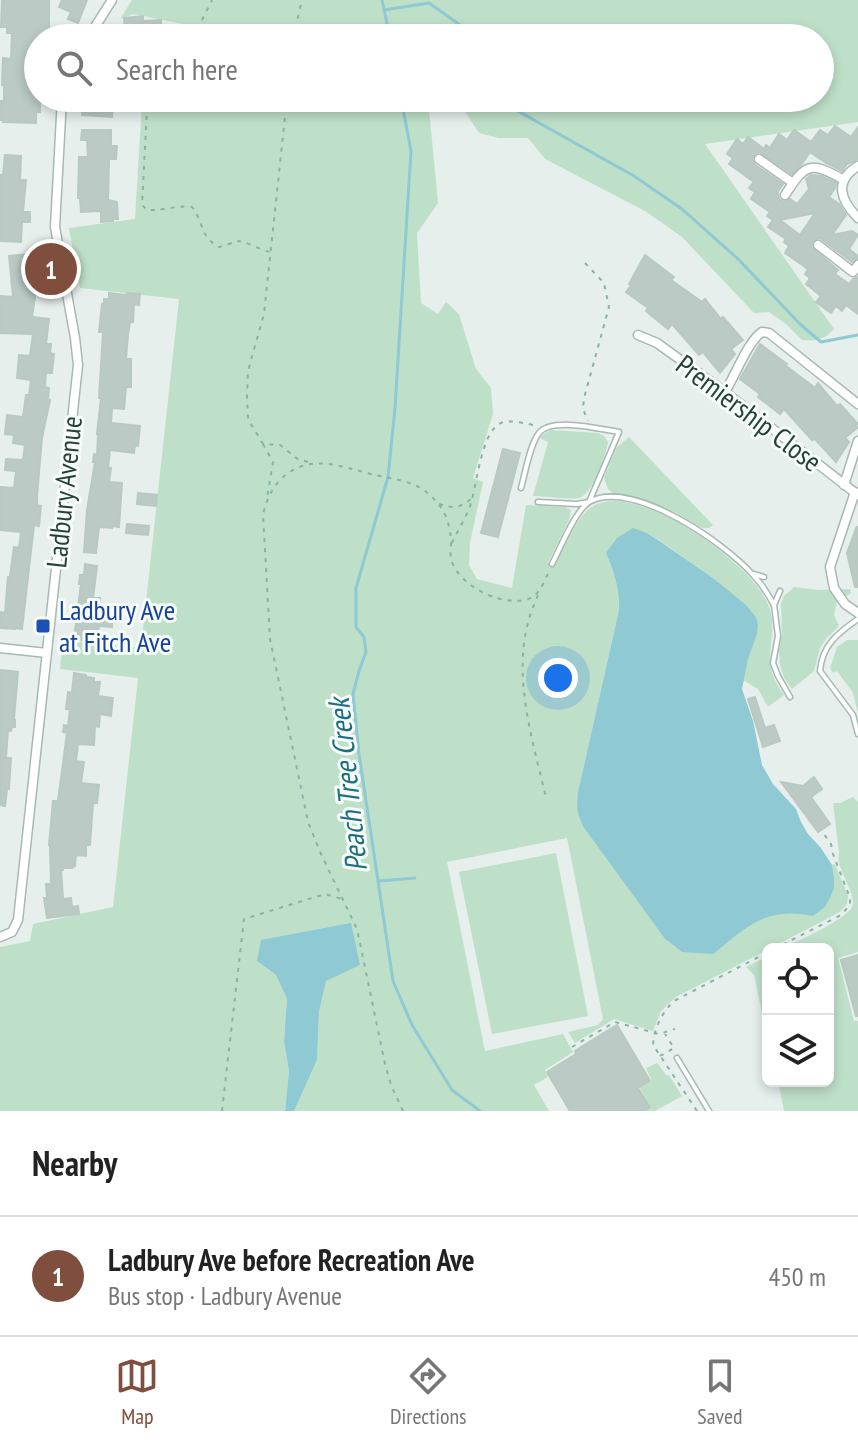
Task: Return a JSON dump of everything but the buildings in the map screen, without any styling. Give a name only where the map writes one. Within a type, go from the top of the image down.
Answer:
[{"type":"street","points":[[97,24],[112,0]]},
{"type":"street","name":"Ladbury Avenue","points":[[0,937],[12,932],[18,920],[78,365],[55,227],[61,112]]},
{"type":"street","points":[[759,159],[793,183]]},
{"type":"street","points":[[858,166],[844,180],[842,191],[844,200],[858,218]]},
{"type":"street","points":[[785,195],[803,172],[812,168],[825,170],[844,180]]},
{"type":"street","points":[[818,245],[853,272],[858,265]]},
{"type":"street","points":[[725,392],[752,341],[762,332],[769,333],[858,404]]},
{"type":"street","name":"Premiership Close","points":[[638,335],[657,343],[725,392],[856,494]]},
{"type":"street","points":[[844,485],[858,441]]},
{"type":"street","points":[[856,494],[830,567],[834,588],[857,615]]},
{"type":"street","points":[[0,648],[47,653]]},
{"type":"lane","points":[[521,488],[538,433],[547,427],[559,425],[619,432],[589,502],[577,515],[552,564]]},
{"type":"lane","points":[[538,502],[577,504],[622,498],[669,513],[710,537],[752,573],[774,605],[778,636],[773,663],[790,697]]},
{"type":"lane","points":[[752,573],[764,577]]},
{"type":"lane","points":[[774,605],[780,591]]},
{"type":"lane","points":[[857,615],[829,644],[823,654],[820,671],[853,715],[858,734]]},
{"type":"lane","points":[[677,1058],[709,1111]]},
{"type":"path","points":[[200,24],[212,0]]},
{"type":"path","points":[[296,24],[302,0]]},
{"type":"path","points":[[147,112],[142,205],[147,210],[192,207],[208,241],[219,247],[238,241],[271,252]]},
{"type":"path","points":[[286,112],[264,314],[248,371],[247,396],[248,419],[273,462],[263,515],[270,639],[308,822],[357,929],[385,1064],[403,1111]]},
{"type":"path","points":[[585,263],[604,283],[609,307],[584,398],[583,409],[594,428]]},
{"type":"path","points":[[451,544],[473,498],[485,444],[491,431],[501,423],[547,427]]},
{"type":"path","points":[[263,444],[280,445],[299,460],[310,463],[327,463],[409,483],[429,494],[447,517],[451,558],[457,571],[468,582],[496,599],[527,601],[539,594]]},
{"type":"path","points":[[266,499],[278,482],[293,469],[310,463]]},
{"type":"path","points":[[438,503],[451,508],[464,506],[473,498]]},
{"type":"path","points":[[546,798],[523,682],[529,620],[552,564]]},
{"type":"path","points":[[786,943],[841,915],[850,905],[833,847],[821,830]]},
{"type":"path","points":[[222,1111],[244,919],[325,894],[343,899]]},
{"type":"path","points":[[697,1111],[653,1045],[654,1034],[670,1004],[762,955]]},
{"type":"path","points":[[572,1047],[617,1021],[654,1034],[675,1029]]},
{"type":"path","points":[[660,1056],[674,1048],[664,1033]]},
{"type":"green space","points":[[132,0],[858,0],[858,122],[705,144],[834,329],[820,339],[802,340],[769,312],[754,313],[682,237],[645,211],[545,159],[528,138],[499,138],[479,133],[465,112],[834,112],[834,24],[183,24],[133,14],[120,19]]},
{"type":"green space","points":[[141,112],[429,112],[438,203],[417,233],[421,303],[438,314],[446,302],[459,314],[476,369],[491,388],[493,414],[473,478],[483,482],[470,543],[469,565],[477,579],[512,588],[526,505],[566,507],[571,510],[548,563],[555,566],[588,509],[614,501],[638,505],[664,515],[716,548],[756,585],[771,615],[771,670],[784,695],[768,707],[758,689],[743,680],[748,658],[713,578],[659,540],[633,529],[606,553],[616,581],[619,610],[578,792],[580,821],[665,939],[675,947],[714,954],[737,934],[769,916],[813,915],[834,879],[832,865],[835,864],[848,896],[847,904],[841,911],[780,943],[762,943],[762,953],[676,997],[661,1011],[653,1031],[614,1019],[575,1043],[568,1032],[598,1025],[603,1019],[567,838],[447,862],[485,1051],[563,1034],[573,1052],[545,1070],[548,1077],[534,1085],[549,1111],[294,1111],[317,1060],[319,1012],[326,981],[257,961],[276,975],[287,999],[284,1041],[289,1071],[285,1111],[0,1111],[0,947],[30,941],[33,924],[113,907],[138,678],[60,669],[63,640],[141,648],[179,299],[80,288],[69,228],[135,219]]},
{"type":"green space","points":[[552,430],[598,433],[608,442],[594,482],[579,498],[533,496],[548,442],[540,438]]},
{"type":"green space","points":[[629,437],[713,525],[702,528],[675,512],[608,489],[604,478],[616,448]]},
{"type":"green space","points":[[794,587],[850,589],[851,593],[837,602],[834,615],[839,626],[820,648],[814,671],[792,689],[784,678],[779,650],[781,604],[784,596]]},
{"type":"green space","points":[[847,640],[858,640],[858,714],[853,693],[837,671],[833,673],[830,668],[837,647]]},
{"type":"green space","points":[[853,797],[858,802],[858,952],[838,958],[854,1021],[858,1021],[858,1111],[784,1111],[779,1087],[834,1087],[834,943],[793,943],[831,924],[852,907],[852,895],[839,861],[833,803]]},
{"type":"green space","points":[[556,853],[588,1016],[492,1034],[459,872]]},
{"type":"green space","points":[[762,959],[762,1013],[754,975],[746,967]]},
{"type":"green space","points":[[657,1063],[682,1096],[655,1111],[645,1111],[651,1107],[640,1088],[652,1081],[646,1068]]},
{"type":"water","points":[[633,528],[647,533],[713,578],[756,617],[757,634],[742,689],[753,721],[762,765],[773,784],[796,809],[808,834],[832,865],[834,888],[825,907],[813,916],[770,916],[748,927],[714,954],[682,952],[665,939],[585,829],[578,811],[578,792],[619,610],[616,581],[606,553],[617,538]]},
{"type":"water","points":[[351,923],[360,965],[326,981],[319,1012],[317,1060],[294,1111],[285,1111],[289,1071],[284,1041],[287,999],[276,975],[257,961],[261,940]]},
{"type":"waterway","name":"Peach Tree Creek","points":[[382,0],[387,24]]},
{"type":"waterway","points":[[384,10],[429,3],[459,24]]},
{"type":"waterway","name":"Peach Tree Creek","points":[[404,112],[411,151],[395,408],[388,477],[356,588],[356,627],[364,637],[366,652],[353,694],[393,981],[412,1025],[452,1090],[480,1111]]},
{"type":"waterway","points":[[520,112],[634,176],[682,209],[738,259],[821,342],[858,335]]},
{"type":"waterway","points":[[379,881],[415,878]]},
{"type":"place","name":"Ladbury Ave before Recreation Ave","points":[[51,269]]},
{"type":"place","name":"Ladbury Ave at Fitch Ave","points":[[43,626]]}]
